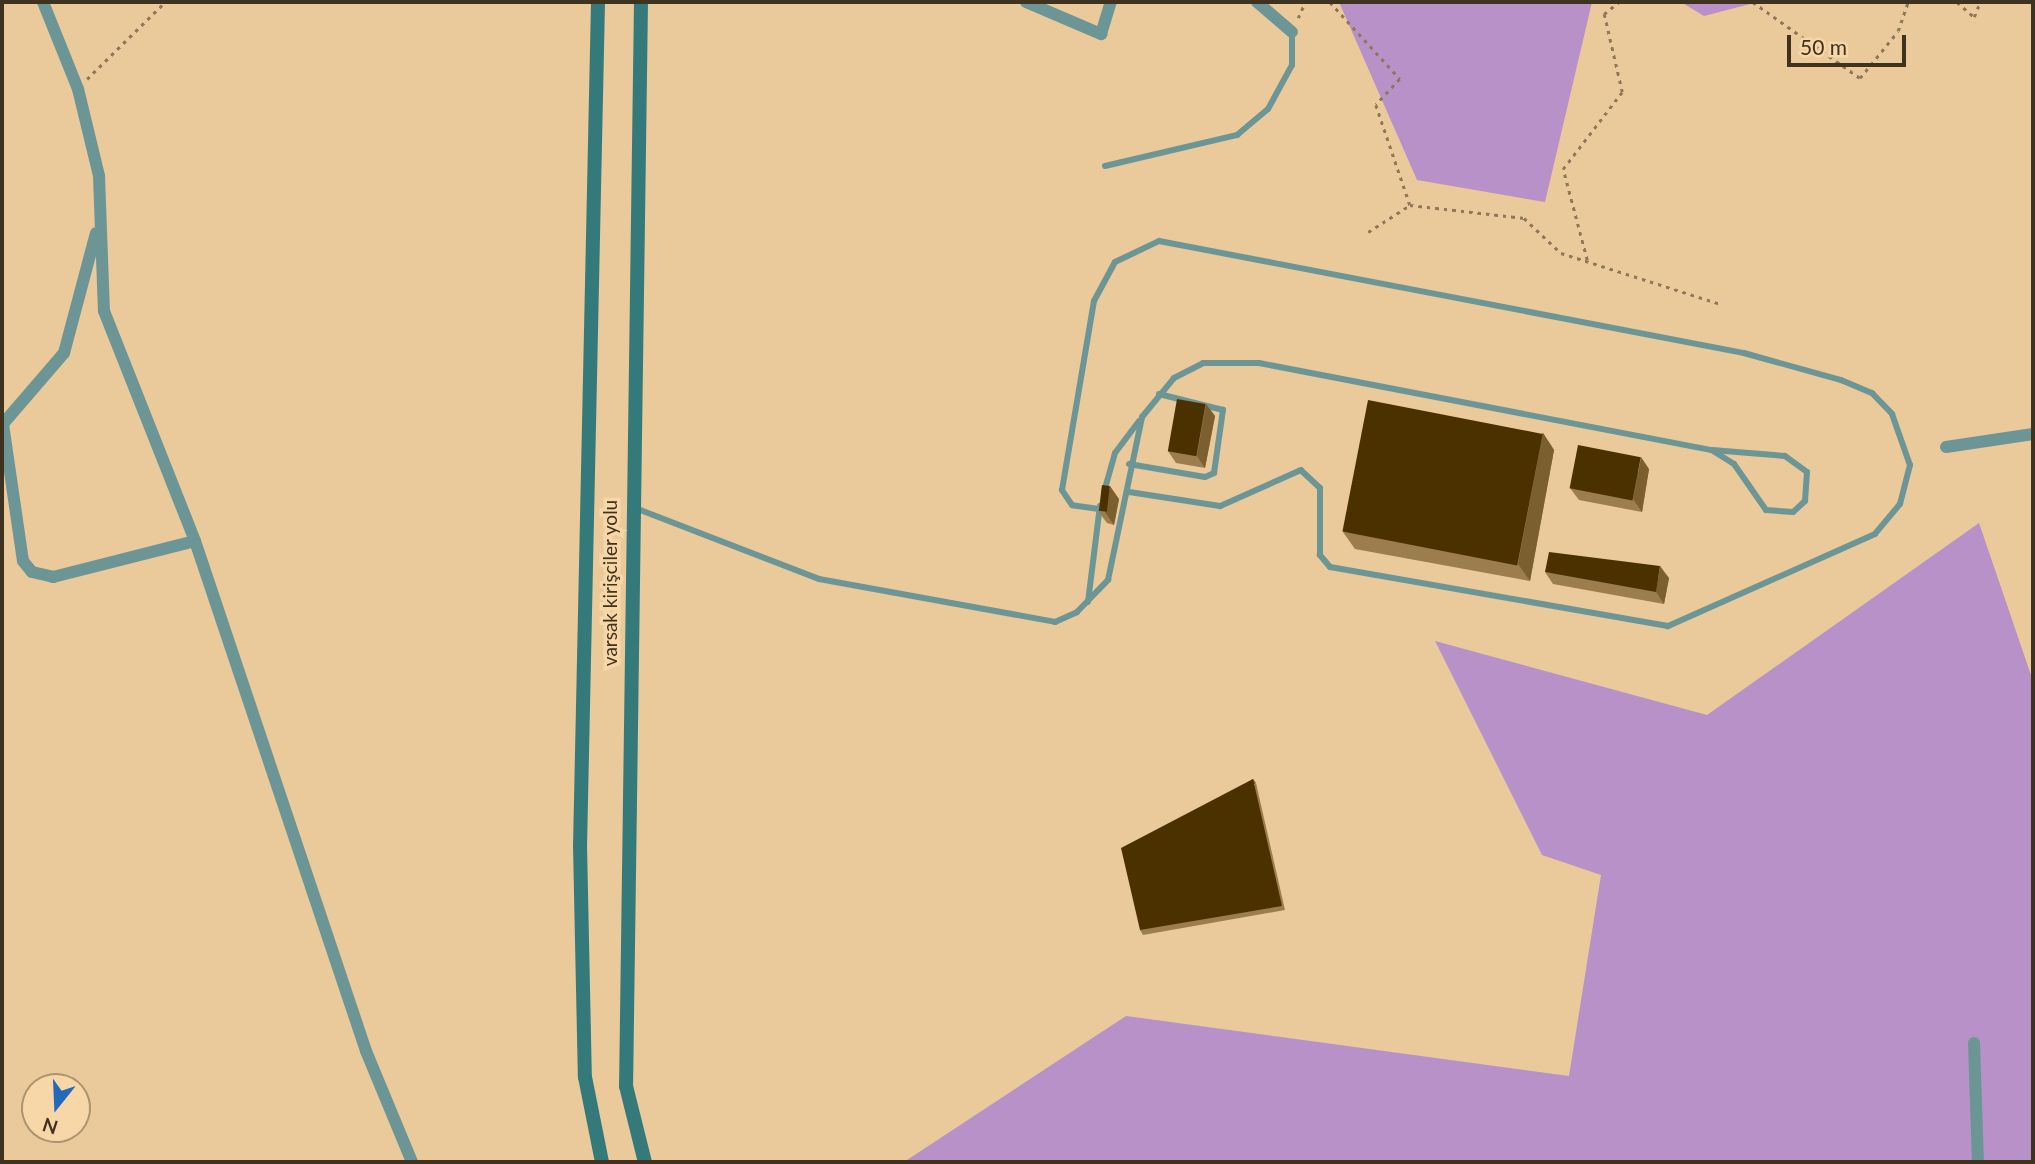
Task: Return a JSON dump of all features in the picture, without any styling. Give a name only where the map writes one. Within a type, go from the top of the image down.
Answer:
[{"type":"street","points":[[43,2],[78,89],[99,176],[104,311],[195,541],[366,1051],[412,1162]]},
{"type":"street","name":"varsak kirişciler yolu","points":[[597,2],[580,845],[585,1077],[602,1162]]},
{"type":"street","name":"varsak kirişciler yolu","points":[[641,2],[630,506],[626,1086],[645,1162]]},
{"type":"street","points":[[1026,2],[1101,34],[1111,2]]},
{"type":"street","points":[[1257,2],[1292,32]]},
{"type":"street","points":[[100,222],[64,353],[2,424],[23,561],[32,572],[53,577],[195,541]]},
{"type":"street","points":[[1946,447],[2033,434]]},
{"type":"street","points":[[1973,1043],[1978,1162]]},
{"type":"lane","points":[[1105,166],[1237,135],[1268,109],[1292,65],[1292,32]]},
{"type":"lane","points":[[1099,509],[1072,505],[1062,490],[1094,301],[1115,262],[1159,241],[1744,353],[1841,380],[1872,393],[1892,414],[1910,465],[1900,504],[1875,534],[1668,626],[1330,567],[1320,555],[1320,488],[1301,470],[1220,506],[1129,492]]},
{"type":"lane","points":[[1088,603],[1099,509],[1115,453],[1159,394],[1187,369],[1237,360],[1712,450],[1796,459],[1810,479],[1805,501],[1793,512],[1766,510],[1734,464],[1712,450]]},
{"type":"lane","points":[[1129,464],[1205,477],[1214,473],[1223,410],[1159,394]]},
{"type":"lane","points":[[630,506],[819,579],[1040,622],[1068,618],[1088,603],[1112,572],[1129,492],[1129,464],[1142,417]]},
{"type":"path","points":[[78,89],[165,2]]},
{"type":"path","points":[[1292,32],[1305,2]]},
{"type":"path","points":[[1330,2],[1400,79],[1376,105],[1410,205]]},
{"type":"path","points":[[1587,261],[1563,169],[1622,92],[1604,14],[1619,2]]},
{"type":"path","points":[[1753,2],[1860,78],[1898,31],[1908,2]]},
{"type":"path","points":[[1957,2],[1974,16],[1980,2]]},
{"type":"path","points":[[1368,232],[1410,205],[1524,218],[1561,253],[1721,304]]},
{"type":"shaded area","points":[[1339,2],[1592,2],[1545,202],[1417,180]]},
{"type":"shaded area","points":[[1681,2],[1758,2],[1704,16]]},
{"type":"shaded area","points":[[1979,523],[2033,681],[2033,1162],[904,1162],[1126,1016],[1569,1076],[1601,875],[1542,855],[1435,641],[1707,715]]},
{"type":"building","points":[[1177,399],[1206,404],[1196,456],[1168,451]]},
{"type":"building","points":[[1368,400],[1543,434],[1517,566],[1342,532]]},
{"type":"building","points":[[1578,445],[1641,457],[1632,500],[1570,488]]},
{"type":"building","points":[[1102,485],[1110,486],[1107,512],[1099,511]]},
{"type":"building","points":[[1549,552],[1660,566],[1656,592],[1545,572]]},
{"type":"building","points":[[1253,779],[1282,906],[1140,930],[1121,848]]}]
